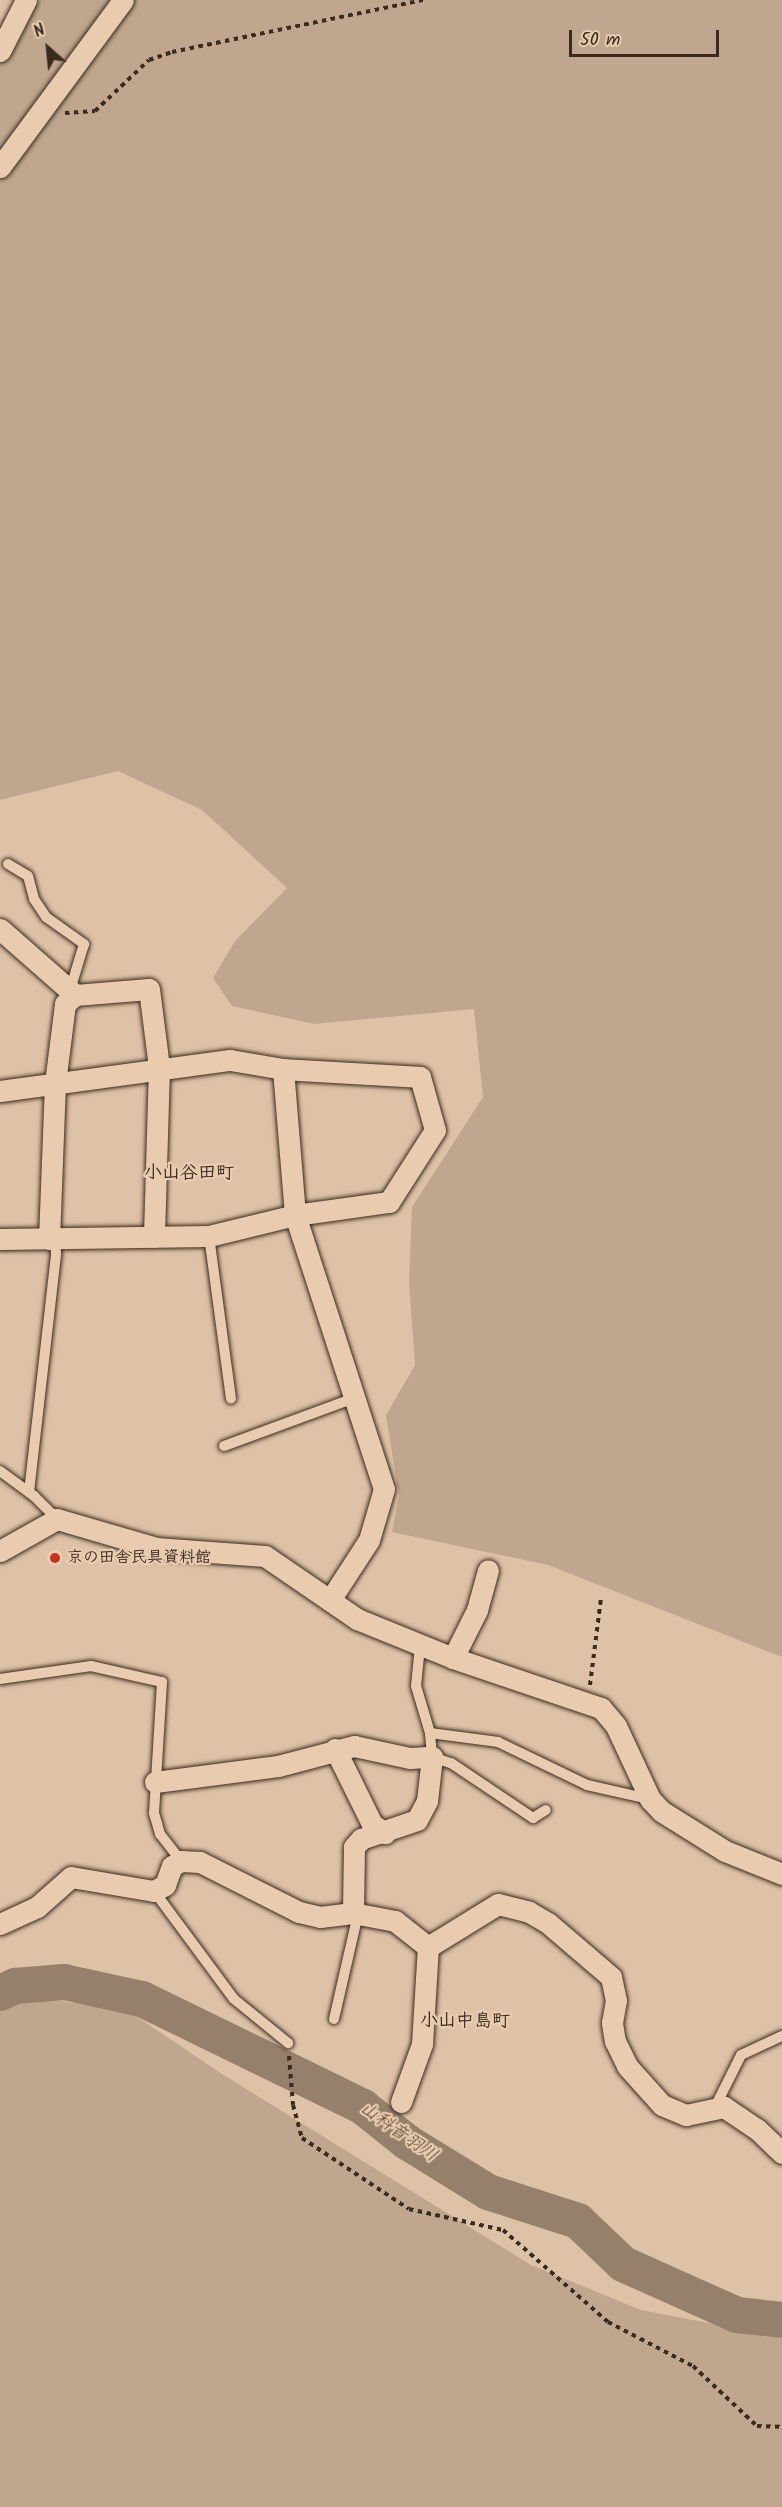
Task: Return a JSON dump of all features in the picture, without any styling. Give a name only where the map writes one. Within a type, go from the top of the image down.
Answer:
[{"type":"street","points":[[0,51],[26,0]]},
{"type":"street","points":[[0,167],[123,0]]},
{"type":"street","points":[[0,929],[73,992],[149,989],[159,1067],[154,1237]]},
{"type":"street","points":[[52,1238],[55,1083],[64,1004],[73,992]]},
{"type":"street","points":[[0,1090],[159,1067],[230,1060],[283,1070],[420,1077],[435,1130],[389,1202],[295,1215],[209,1236],[0,1239]]},
{"type":"street","points":[[283,1070],[295,1215],[352,1399],[384,1489],[369,1540],[330,1600]]},
{"type":"street","points":[[0,1551],[57,1519],[156,1548],[265,1556],[357,1619],[420,1646],[601,1708],[616,1726],[650,1799],[661,1811],[725,1851],[782,1874]]},
{"type":"street","points":[[453,1658],[477,1610],[488,1570]]},
{"type":"street","points":[[155,1782],[278,1766],[335,1749],[354,1746],[410,1758],[432,1756],[426,1802],[417,1820],[385,1833],[361,1839],[354,1847],[356,1913]]},
{"type":"street","points":[[335,1749],[372,1824],[385,1833]]},
{"type":"street","points":[[0,1924],[37,1907],[71,1877],[154,1892],[165,1885],[172,1866],[180,1861],[200,1862],[299,1912],[320,1917],[356,1913],[395,1921],[429,1947]]},
{"type":"street","points":[[429,1947],[498,1904],[548,1923],[611,1977],[616,2000],[612,2024],[615,2041],[627,2066],[662,2105],[686,2115],[700,2114],[715,2107],[724,2107],[757,2129],[782,2153]]},
{"type":"street","points":[[401,2102],[422,2044],[429,1947]]},
{"type":"lane","points":[[8,864],[28,876],[34,899],[46,917],[84,944],[73,992]]},
{"type":"lane","points":[[209,1236],[231,1399]]},
{"type":"lane","points":[[29,1492],[52,1238]]},
{"type":"lane","points":[[224,1446],[352,1399]]},
{"type":"lane","points":[[0,1471],[29,1492],[57,1519]]},
{"type":"lane","points":[[420,1646],[416,1686],[430,1733],[432,1756],[451,1763],[533,1818],[546,1810]]},
{"type":"lane","points":[[0,1679],[91,1666],[162,1682],[154,1813],[160,1834],[180,1861]]},
{"type":"lane","points":[[430,1733],[498,1742],[587,1785],[650,1799]]},
{"type":"lane","points":[[154,1892],[234,1999],[288,2043]]},
{"type":"lane","points":[[334,2019],[356,1913]]},
{"type":"lane","points":[[715,2107],[741,2055],[782,2036]]},
{"type":"path","points":[[38,115],[95,111],[149,60],[172,52],[424,0]]},
{"type":"path","points":[[587,1704],[602,1598]]},
{"type":"path","points":[[288,2043],[293,2105],[302,2138],[410,2209],[503,2230],[608,2322],[693,2366],[757,2426],[782,2427]]},
{"type":"shaded area","points":[[40,0],[782,0],[782,1657],[548,1565],[392,1532],[399,1496],[386,1415],[415,1365],[409,1282],[412,1207],[483,1097],[474,1009],[314,1024],[232,1006],[213,978],[235,941],[287,888],[202,810],[118,771],[0,800],[0,62]]},
{"type":"shaded area","points":[[30,1996],[130,2012],[222,2074],[531,2265],[641,2310],[782,2337],[782,2507],[0,2507],[0,2009]]},
{"type":"waterway","name":"山科音羽川","points":[[0,1993],[15,1986],[64,1982],[142,1999],[363,2107],[407,2142],[488,2192],[578,2221],[623,2264],[737,2315],[782,2320]]},
{"type":"place","name":"京の田舎民具資料館","points":[[55,1558]]},
{"type":"district","name":"小山谷田町","points":[[189,1174]]},
{"type":"district","name":"小山中島町","points":[[465,2022]]}]
